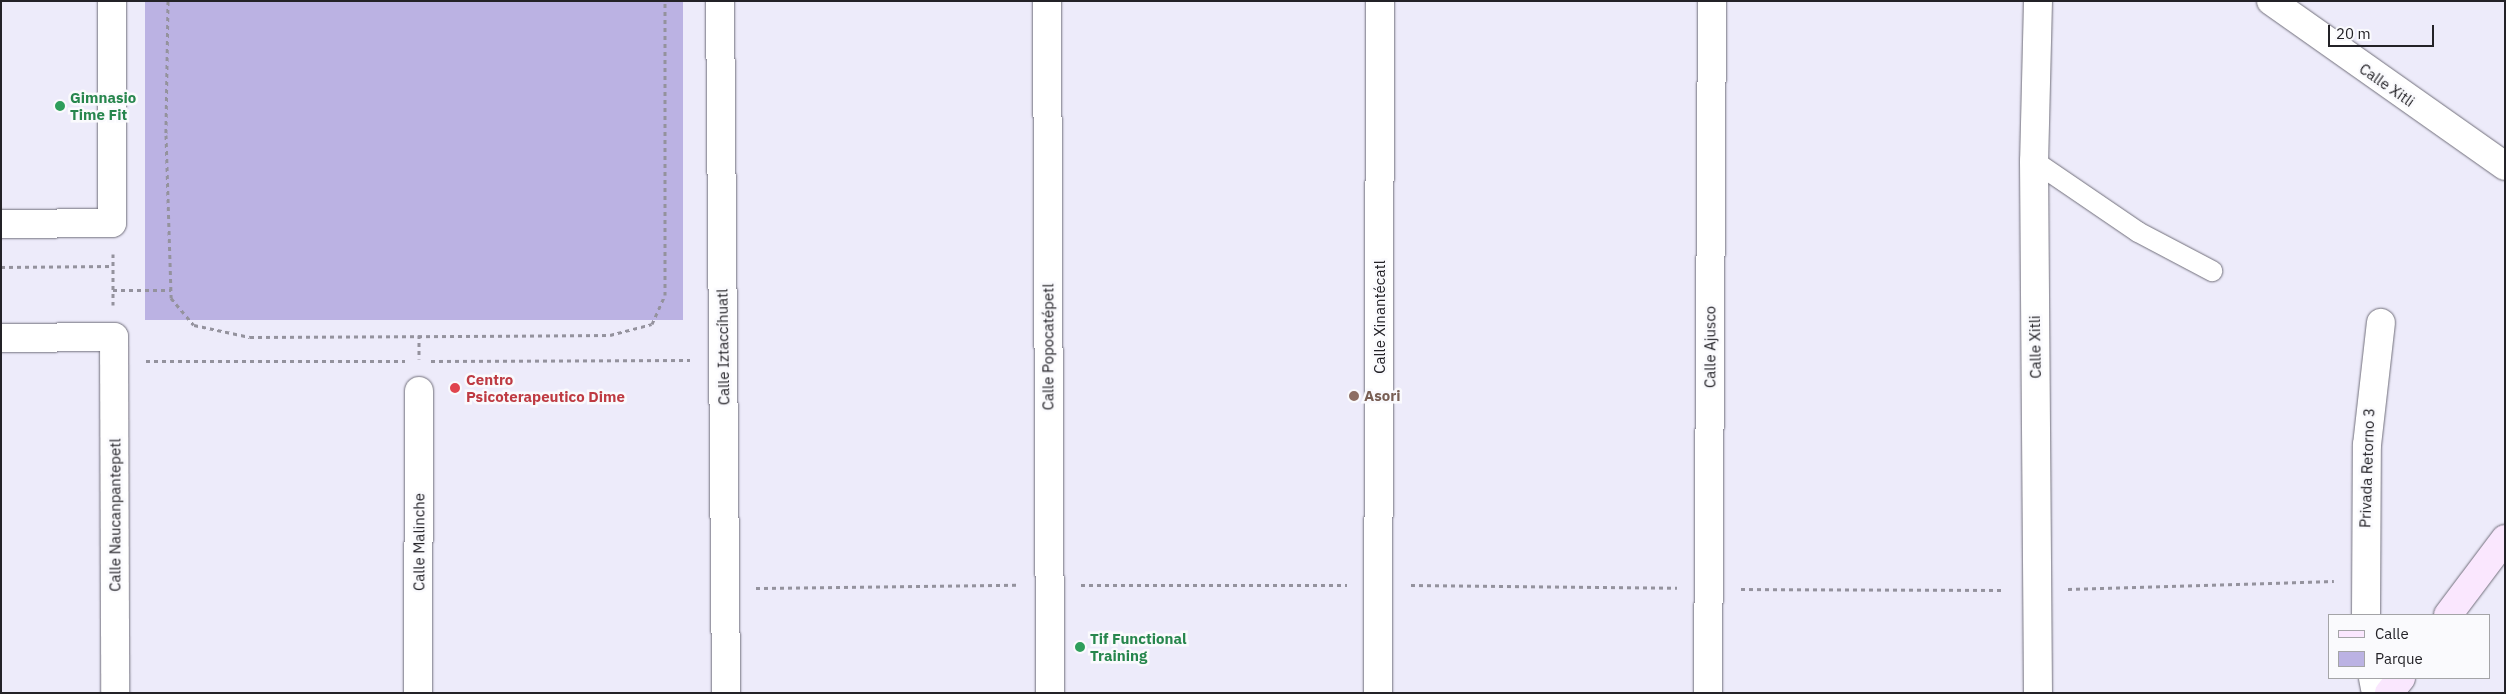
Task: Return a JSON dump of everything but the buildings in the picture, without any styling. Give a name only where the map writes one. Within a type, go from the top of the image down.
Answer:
[{"type":"main road","points":[[2449,614],[2505,539]]},
{"type":"main road","points":[[2389,693],[2400,679]]},
{"type":"street","points":[[1,224],[112,223],[112,1]]},
{"type":"street","name":"Calle Iztaccíhuatl","points":[[720,1],[726,693]]},
{"type":"street","name":"Calle Popocatépetl","points":[[1047,1],[1050,693]]},
{"type":"street","name":"Calle Xinantécatl","points":[[1378,693],[1380,1]]},
{"type":"street","name":"Calle Ajusco","points":[[1708,693],[1712,1]]},
{"type":"street","name":"Calle Xitli","points":[[2038,1],[2034,161],[2038,693]]},
{"type":"street","name":"Calle Xitli","points":[[2271,1],[2505,166]]},
{"type":"street","name":"Privada Retorno 3","points":[[2366,614],[2367,445],[2381,322]]},
{"type":"street","points":[[1,338],[114,337]]},
{"type":"street","name":"Calle Naucanpantepetl","points":[[114,337],[115,693]]},
{"type":"street","name":"Calle Malinche","points":[[418,693],[419,391]]},
{"type":"street","points":[[2373,679],[2376,693]]},
{"type":"lane","points":[[2034,161],[2138,232],[2212,272]]},
{"type":"path","points":[[168,1],[172,298],[194,326],[250,337],[610,335],[652,324],[665,295],[665,1]]},
{"type":"path","points":[[112,223],[114,337]]},
{"type":"path","points":[[1,266],[113,266]]},
{"type":"path","points":[[113,290],[171,290]]},
{"type":"path","points":[[726,589],[1049,585],[1379,585],[1708,589],[2038,590],[2365,580]]},
{"type":"green space","points":[[145,1],[683,1],[683,320],[145,320]]},
{"type":"place","name":"Gimnasio Time Fit","points":[[60,106]]},
{"type":"place","name":"Centro Psicoterapeutico Dime","points":[[455,388]]},
{"type":"place","name":"Asori","points":[[1354,396]]},
{"type":"place","name":"Tif Functional Training","points":[[1080,647]]}]
